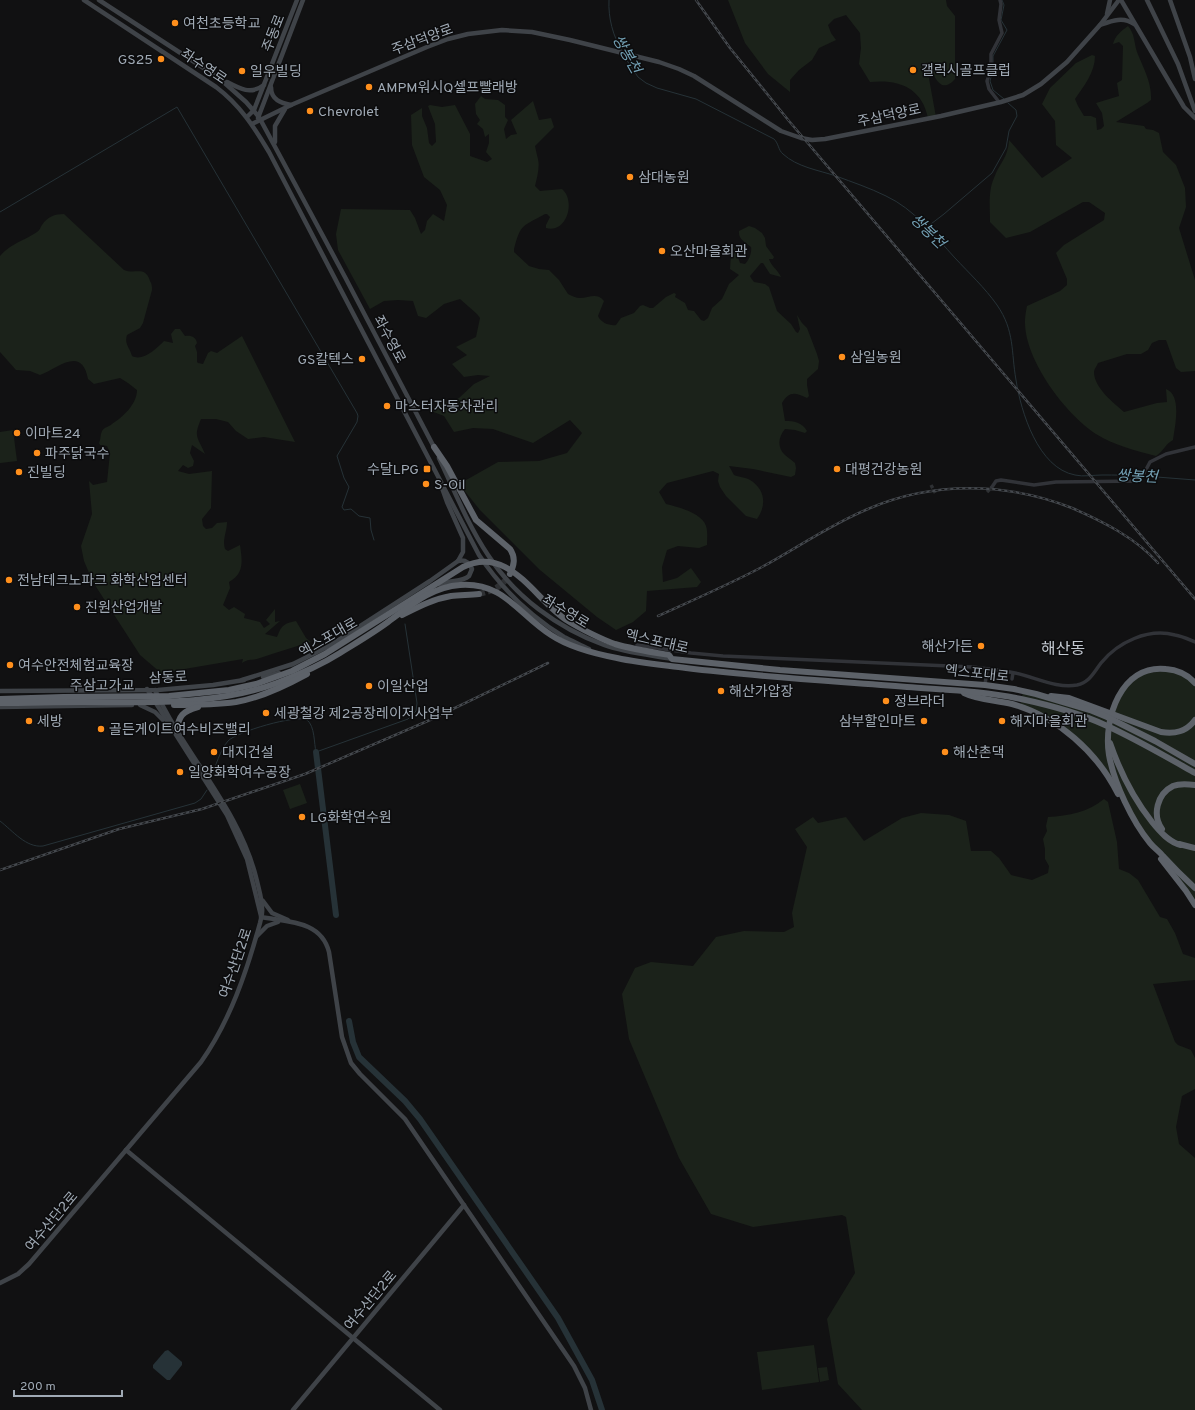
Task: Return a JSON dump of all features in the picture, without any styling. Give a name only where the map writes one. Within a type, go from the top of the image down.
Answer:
[{"type":"highway","points":[[434,447],[447,466],[474,517],[484,528],[503,541],[510,549],[513,555],[514,564],[510,574]]},
{"type":"highway","name":"엑스포대로","points":[[204,699],[229,690],[256,684],[292,672],[325,654],[452,574],[471,564],[478,562],[489,562],[505,566],[514,571],[537,594],[568,621],[614,643],[666,652],[672,659],[780,670],[986,685],[1036,694],[1107,717],[1155,741],[1195,764]]},
{"type":"highway","name":"엑스포대로","points":[[204,699],[228,696],[276,683],[327,661],[435,591],[449,586],[485,586],[502,595],[551,635],[574,646],[616,658],[712,672],[961,691],[1019,698],[1089,718],[1120,732],[1195,773]]},
{"type":"highway","points":[[390,621],[433,600],[452,596],[479,594]]},
{"type":"highway","points":[[1133,818],[1118,784],[1109,753],[1108,738],[1110,722],[1119,694],[1128,683],[1140,674],[1156,669],[1172,670],[1185,674],[1195,683]]},
{"type":"highway","points":[[1172,670],[1185,678],[1195,689]]},
{"type":"highway","points":[[961,691],[975,697],[1020,706],[1045,718],[1060,727],[1075,739],[1097,761],[1150,843],[1195,905]]},
{"type":"highway","points":[[1036,694],[1069,698],[1166,733],[1184,730],[1195,720]]},
{"type":"highway","name":"주삼고가교","points":[[0,699],[169,696],[204,699]]},
{"type":"highway","points":[[159,705],[204,699]]},
{"type":"highway","points":[[175,732],[178,721],[184,713],[204,699]]},
{"type":"highway","name":"주삼고가교","points":[[0,703],[169,702],[204,699]]},
{"type":"highway","points":[[1108,738],[1118,766],[1136,801],[1163,834],[1174,843],[1195,848]]},
{"type":"highway","points":[[1181,845],[1165,833],[1160,826],[1157,815],[1158,804],[1162,796],[1172,787],[1182,784],[1195,785]]},
{"type":"highway","points":[[1150,843],[1195,888]]},
{"type":"street","name":"좌수영로","points":[[84,0],[216,87],[232,100],[247,117],[269,152],[472,543],[484,563],[519,603],[537,618],[566,638],[592,651]]},
{"type":"street","name":"좌수영로","points":[[99,0],[219,78],[240,96],[260,118],[434,447],[472,528],[489,557],[503,575],[531,602],[562,625],[604,645],[634,653],[672,659]]},
{"type":"street","name":"주동로","points":[[247,117],[254,110],[297,0]]},
{"type":"street","name":"주동로","points":[[252,124],[260,118],[272,79],[303,0]]},
{"type":"street","points":[[1000,0],[999,20],[1002,33],[991,54],[991,69],[987,81],[989,89],[1000,102]]},
{"type":"street","points":[[1106,17],[1110,0]]},
{"type":"street","points":[[1120,0],[1184,107],[1195,118]]},
{"type":"street","name":"주삼덕양로","points":[[260,118],[427,46],[474,33],[519,30],[551,35],[641,57],[685,71],[781,131],[794,137],[807,140],[821,140],[936,117],[1008,100],[1031,91],[1053,75],[1067,62],[1120,0]]},
{"type":"street","points":[[1147,0],[1178,64],[1195,111]]},
{"type":"street","points":[[1170,0],[1190,57],[1195,79]]},
{"type":"street","points":[[1100,25],[1120,20],[1129,21],[1136,26]]},
{"type":"street","points":[[219,78],[245,91],[255,90],[265,84]]},
{"type":"street","points":[[272,79],[270,89],[273,97],[279,102],[289,106],[275,126],[276,147]]},
{"type":"street","points":[[992,487],[996,481],[1001,480],[1034,485],[1056,482],[1141,480],[1149,464],[1163,455],[1195,447]]},
{"type":"street","points":[[440,480],[443,492],[463,538],[463,550],[458,561]]},
{"type":"street","points":[[242,680],[293,664],[331,645],[430,581],[458,561],[464,560],[469,563],[472,568],[469,576],[464,579],[442,583],[435,591]]},
{"type":"street","points":[[637,645],[666,652],[723,656],[773,657],[988,669],[1013,672],[1065,685],[1075,685],[1089,680],[1102,662],[1114,650],[1137,638],[1151,634],[1167,634],[1182,637],[1195,642]]},
{"type":"street","points":[[242,680],[275,674],[305,664]]},
{"type":"street","points":[[964,672],[965,667]]},
{"type":"street","points":[[986,685],[988,669]]},
{"type":"street","points":[[1012,679],[1013,672]]},
{"type":"street","name":"삼동로","points":[[0,691],[155,690],[213,685],[242,680]]},
{"type":"street","points":[[147,690],[159,705],[227,815],[243,848],[261,917]]},
{"type":"street","points":[[155,690],[159,705]]},
{"type":"street","points":[[140,705],[155,712],[175,732],[216,791],[233,819],[252,862],[261,897],[261,917]]},
{"type":"street","name":"삼동로","points":[[0,707],[159,705]]},
{"type":"street","points":[[261,897],[267,908],[272,913],[295,923]]},
{"type":"street","name":"여수산단2로","points":[[0,1283],[18,1274],[29,1264],[196,1069],[212,1046],[232,1006],[261,917],[295,923],[313,929],[327,944],[342,1037],[351,1063],[360,1074],[403,1116],[574,1366],[585,1388],[591,1410]]},
{"type":"street","points":[[254,941],[267,926],[282,921]]},
{"type":"street","points":[[126,1150],[440,1410]]},
{"type":"street","name":"여수산단2로","points":[[293,1410],[464,1205]]},
{"type":"shaded area","points":[[728,0],[946,0],[947,6],[955,16],[955,79],[949,84],[941,84],[934,77],[926,62],[936,117],[928,118],[920,99],[908,88],[900,84],[890,82],[870,82],[859,64],[861,48],[860,33],[846,15],[834,19],[828,25],[836,40],[819,48],[812,60],[799,70],[790,80],[790,92],[768,74],[745,43]]},
{"type":"shaded area","points":[[1128,26],[1133,35],[1137,52],[1149,81],[1151,100],[1116,122],[1144,126],[1146,129],[1159,133],[1163,152],[1176,165],[1185,188],[1186,207],[1179,228],[1195,280],[1195,371],[1181,372],[1176,368],[1166,340],[1159,340],[1152,343],[1148,350],[1141,354],[1127,354],[1098,363],[1094,372],[1097,384],[1110,400],[1124,412],[1157,403],[1167,402],[1166,389],[1171,392],[1176,404],[1176,419],[1173,440],[1168,443],[1156,456],[1133,450],[1110,441],[1096,434],[1084,425],[1048,384],[1031,352],[1026,336],[1025,315],[1027,306],[1060,291],[1067,285],[1067,279],[1056,253],[1064,245],[1104,220],[1105,213],[1089,202],[1083,202],[1030,232],[1006,238],[990,222],[992,183],[1007,151],[1009,140],[1042,178],[1072,158],[1056,145],[1055,121],[1042,104],[1050,88],[1076,63],[1092,55],[1095,56],[1093,68],[1075,99],[1084,116],[1096,118],[1097,130],[1104,126],[1102,113],[1096,103],[1119,96],[1117,83],[1122,80],[1123,46],[1119,42],[1113,44],[1119,34]]},
{"type":"shaded area","points":[[481,96],[485,99],[498,100],[505,105],[505,117],[508,120],[504,129],[506,139],[511,135],[517,134],[511,120],[533,101],[539,120],[551,118],[554,127],[535,146],[539,165],[535,186],[540,191],[562,189],[566,193],[569,208],[565,220],[557,227],[552,229],[546,228],[550,217],[545,214],[527,224],[521,230],[516,241],[514,252],[529,266],[549,270],[559,280],[568,294],[572,296],[580,298],[596,296],[601,298],[604,301],[598,316],[603,322],[611,325],[616,325],[621,318],[634,313],[640,306],[643,305],[653,308],[666,297],[674,293],[676,294],[675,297],[685,303],[688,310],[694,311],[701,320],[704,321],[708,318],[712,308],[722,299],[729,284],[739,275],[730,269],[731,254],[734,246],[740,263],[745,264],[749,258],[751,247],[742,240],[739,231],[749,226],[762,233],[765,238],[766,246],[774,257],[773,259],[769,259],[781,277],[770,274],[763,263],[761,263],[750,276],[751,278],[754,282],[765,284],[769,287],[777,311],[798,333],[800,329],[797,315],[807,328],[819,361],[818,369],[807,379],[809,396],[807,398],[793,394],[787,396],[782,403],[785,421],[798,423],[807,431],[805,433],[785,429],[779,442],[782,452],[795,463],[795,475],[791,477],[753,469],[729,466],[734,475],[750,480],[759,488],[763,498],[763,503],[757,519],[746,516],[726,496],[718,481],[719,474],[713,471],[667,483],[659,492],[666,504],[689,511],[704,521],[707,528],[707,545],[699,548],[678,546],[667,550],[662,567],[663,582],[677,578],[691,568],[701,582],[697,587],[647,591],[646,611],[633,622],[616,630],[597,617],[540,570],[480,510],[459,484],[498,462],[539,461],[567,453],[582,433],[570,420],[533,443],[493,429],[473,428],[454,432],[444,416],[423,408],[427,409],[459,398],[474,384],[490,376],[478,375],[464,377],[452,364],[467,355],[456,347],[476,337],[480,318],[460,299],[444,304],[426,318],[418,316],[413,301],[384,301],[370,309],[338,250],[336,234],[341,209],[410,210],[415,218],[421,234],[425,230],[427,221],[433,214],[444,221],[447,205],[440,190],[424,177],[412,145],[411,115],[422,108],[422,116],[427,128],[429,143],[432,146],[436,142],[435,124],[428,106],[442,107],[455,105],[470,134],[470,156],[487,162],[492,159],[486,152],[489,143],[489,134],[485,137],[483,129],[477,124],[480,120],[476,114],[475,104]]},
{"type":"shaded area","points":[[64,214],[124,270],[145,273],[152,284],[152,290],[143,323],[140,328],[127,335],[126,338],[132,356],[145,356],[164,341],[173,343],[171,334],[175,329],[180,329],[185,336],[191,336],[196,339],[197,343],[195,346],[197,352],[197,362],[203,364],[208,353],[211,351],[217,353],[242,336],[295,442],[264,437],[248,439],[236,431],[228,422],[216,419],[201,419],[197,430],[197,437],[205,454],[192,445],[190,453],[194,461],[193,466],[188,468],[183,465],[178,471],[189,474],[212,471],[211,508],[202,519],[203,526],[206,529],[212,528],[217,523],[227,522],[224,542],[225,549],[228,551],[240,545],[242,561],[240,570],[238,575],[229,582],[230,588],[223,605],[229,610],[234,607],[245,614],[244,618],[260,622],[264,628],[270,624],[266,620],[275,609],[275,622],[280,621],[265,634],[277,637],[280,630],[284,626],[288,623],[296,621],[306,638],[311,642],[242,663],[243,659],[161,673],[140,655],[93,582],[84,561],[81,546],[92,514],[89,481],[93,485],[107,482],[110,453],[107,446],[100,445],[99,443],[101,432],[129,410],[135,400],[137,390],[120,378],[94,384],[88,379],[85,369],[80,363],[75,361],[62,364],[40,375],[30,371],[16,370],[0,352],[0,256],[13,245],[38,231],[44,222],[49,218],[54,215]]},
{"type":"shaded area","points":[[13,430],[17,461],[0,463],[0,432]]},
{"type":"shaded area","points":[[1172,670],[1195,683],[1195,905],[1157,853],[1104,770],[1059,727],[1020,707],[1023,691],[1112,713],[1117,698],[1140,674]]},
{"type":"shaded area","points":[[300,784],[307,803],[290,809],[283,790]]},
{"type":"shaded area","points":[[1104,799],[1108,802],[1117,842],[1119,869],[1129,873],[1138,880],[1160,917],[1167,919],[1175,933],[1183,954],[1195,958],[1195,980],[1153,984],[1175,1042],[1178,1045],[1191,1050],[1195,1058],[1195,1089],[1182,1096],[1176,1127],[1179,1144],[1195,1158],[1195,1410],[862,1410],[838,1384],[827,1319],[855,1273],[846,1217],[842,1215],[753,1227],[711,1214],[679,1158],[629,1039],[622,994],[635,968],[651,962],[693,966],[716,937],[744,931],[784,932],[794,927],[792,913],[807,847],[795,829],[813,817],[818,823],[846,817],[864,841],[902,818],[921,813],[949,815],[966,821],[971,851],[991,851],[999,858],[1011,875],[1032,880],[1048,873],[1049,866],[1045,859],[1043,839],[1047,831],[1046,826],[1048,817],[1063,816],[1085,810]]},
{"type":"shaded area","points":[[814,1345],[819,1382],[762,1390],[757,1352]]},
{"type":"shaded area","points":[[168,1350],[182,1362],[182,1365],[170,1380],[167,1380],[153,1368],[153,1365],[165,1351]]},
{"type":"shaded area","points":[[827,1367],[829,1380],[820,1382],[818,1368]]},
{"type":"waterway","name":"쌍봉천","points":[[609,0],[609,13],[612,27],[622,51]]},
{"type":"waterway","points":[[1002,0],[1004,5],[1001,20],[1007,30],[993,56],[993,70],[990,81],[993,90],[1004,99]]},
{"type":"waterway","name":"쌍봉천","points":[[624,56],[638,77],[646,83],[657,88],[696,99],[774,139],[781,152],[795,162],[808,168],[836,176],[874,190],[896,201],[915,215],[982,287],[1003,315],[1010,333],[1018,393],[1022,407],[1034,437],[1041,450],[1051,462],[1062,470],[1078,476],[1141,476]]},
{"type":"waterway","points":[[927,227],[992,173],[1006,148],[1009,131],[1017,116],[1016,110],[1008,103]]},
{"type":"waterway","points":[[0,212],[177,107],[357,413],[357,422],[337,456],[344,478],[349,487],[342,507],[344,510],[351,509],[359,516],[370,518],[374,540]]},
{"type":"waterway","name":"쌍봉천","points":[[1144,476],[1195,480]]},
{"type":"waterway","points":[[211,777],[220,753],[228,741],[242,733],[267,725],[292,719],[307,720],[312,726],[316,752],[408,719],[416,711],[417,703],[405,624]]},
{"type":"waterway","points":[[316,752],[336,915]]},
{"type":"waterway","points":[[0,821],[25,842],[37,846],[43,846],[195,803],[201,799],[207,790]]},
{"type":"waterway","points":[[349,1021],[353,1042],[359,1057],[405,1101],[420,1119],[558,1318],[592,1380],[602,1410]]},
{"type":"tunnel","points":[[931,485],[936,494]]},
{"type":"tunnel","points":[[987,492],[992,487]]},
{"type":"tunnel","points":[[479,594],[496,588],[503,583],[509,575]]},
{"type":"railway","points":[[696,0],[730,48],[789,121],[1195,599]]},
{"type":"railway","points":[[658,616],[749,574],[854,515],[892,500],[918,493],[944,490],[970,488],[996,490],[1022,493],[1047,499],[1072,508],[1118,531],[1140,546],[1158,563]]},
{"type":"railway","points":[[0,870],[119,829],[202,809],[305,774],[430,720],[548,663]]},
{"type":"place","name":"여천초등학교","points":[[175,23]]},
{"type":"place","name":"GS25","points":[[161,59]]},
{"type":"place","name":"갤럭시골프클럽","points":[[913,70]]},
{"type":"place","name":"일우빌딩","points":[[242,71]]},
{"type":"place","name":"AMPM워시Q셀프빨래방","points":[[369,87]]},
{"type":"place","name":"Chevrolet","points":[[310,111]]},
{"type":"place","name":"삼대농원","points":[[630,177]]},
{"type":"place","name":"오산마을회관","points":[[662,251]]},
{"type":"place","name":"삼일농원","points":[[842,357]]},
{"type":"place","name":"GS칼텍스","points":[[362,359]]},
{"type":"place","name":"마스터자동차관리","points":[[387,406]]},
{"type":"place","name":"이마트24","points":[[17,433]]},
{"type":"place","name":"파주닭국수","points":[[37,453]]},
{"type":"place","name":"수달LPG","points":[[427,469]]},
{"type":"place","name":"대평건강농원","points":[[837,469]]},
{"type":"place","name":"진빌딩","points":[[19,472]]},
{"type":"place","name":"S-Oil","points":[[426,484]]},
{"type":"place","name":"전남테크노파크 화학산업센터","points":[[9,580]]},
{"type":"place","name":"진원산업개발","points":[[77,607]]},
{"type":"place","name":"해산가든","points":[[981,646]]},
{"type":"place","name":"여수안전체험교육장","points":[[10,665]]},
{"type":"place","name":"이일산업","points":[[369,686]]},
{"type":"place","name":"해산가압장","points":[[721,691]]},
{"type":"place","name":"정브라더","points":[[886,701]]},
{"type":"place","name":"세광철강 제2공장레이저사업부","points":[[266,713]]},
{"type":"place","name":"세방","points":[[29,721]]},
{"type":"place","name":"삼부할인마트","points":[[924,721]]},
{"type":"place","name":"해지마을회관","points":[[1002,721]]},
{"type":"place","name":"골든게이트여수비즈밸리","points":[[101,729]]},
{"type":"place","name":"대지건설","points":[[214,752]]},
{"type":"place","name":"해산촌댁","points":[[945,752]]},
{"type":"place","name":"일양화학여수공장","points":[[180,772]]},
{"type":"place","name":"LG화학연수원","points":[[302,817]]},
{"type":"district","name":"해산동","points":[[1063,648]]}]
